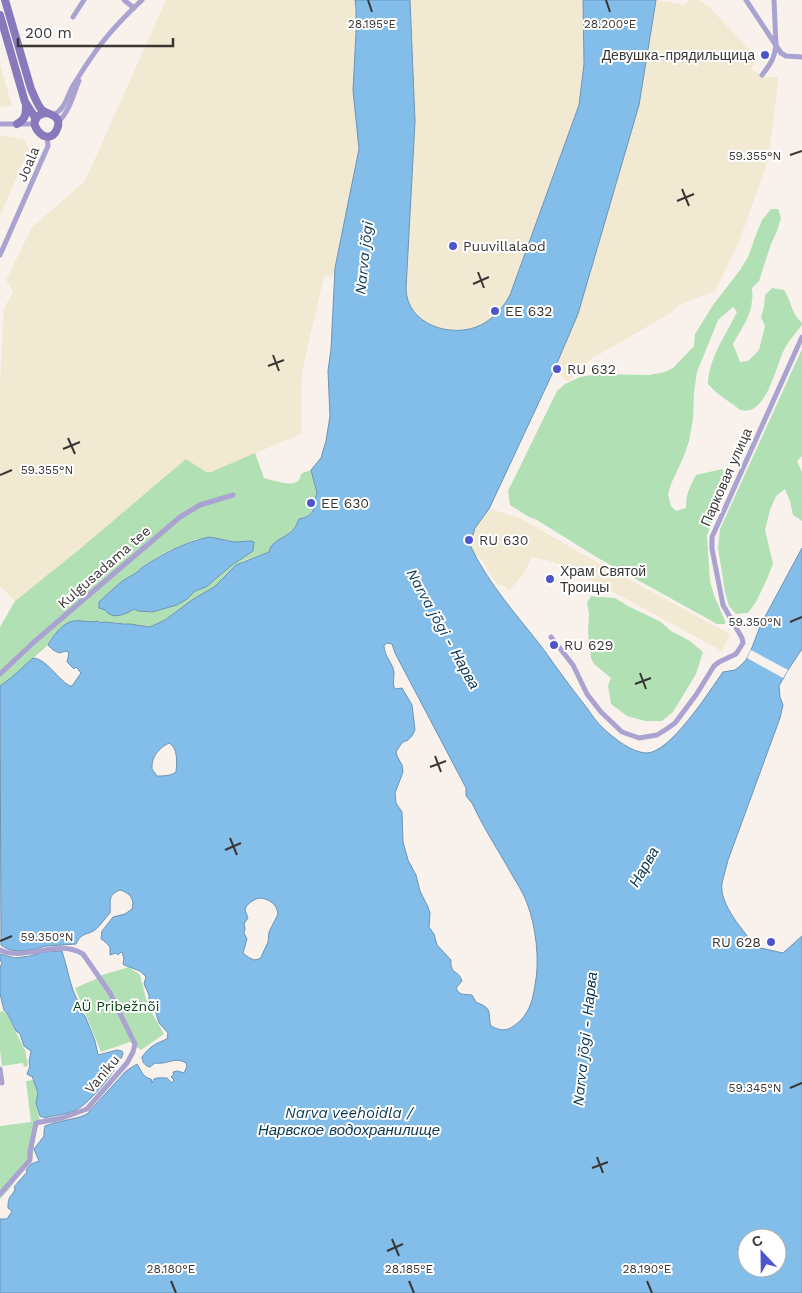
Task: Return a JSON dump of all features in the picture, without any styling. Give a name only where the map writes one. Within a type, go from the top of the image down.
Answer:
[{"type":"main road","points":[[0,15],[26,102],[36,121],[36,129],[41,135],[48,136],[55,132],[59,121],[42,109],[31,89],[5,0]]},
{"type":"main road","points":[[17,124],[26,116],[26,102]]},
{"type":"main road","points":[[36,121],[40,115],[50,114]]},
{"type":"street","points":[[73,17],[84,0]]},
{"type":"street","points":[[124,0],[134,8]]},
{"type":"street","points":[[50,114],[63,108],[74,84],[90,58],[142,0]]},
{"type":"street","points":[[746,0],[781,54],[802,57]]},
{"type":"street","points":[[762,75],[774,58],[776,45],[774,0]]},
{"type":"street","points":[[59,121],[67,110],[79,78]]},
{"type":"street","points":[[0,124],[36,121]]},
{"type":"street","name":"Joala","points":[[0,255],[48,146],[48,136]]},
{"type":"street","name":"Парковая улица","points":[[551,637],[573,664],[587,694],[600,712],[622,732],[639,738],[657,734],[675,723],[696,695],[714,666],[740,650],[743,643],[742,638],[723,605],[711,542],[802,337]]},
{"type":"street","name":"Kulgusadama tee","points":[[0,674],[34,642],[180,517],[200,505],[232,495]]},
{"type":"street","name":"Vaniku","points":[[0,950],[6,953],[21,953],[48,948],[62,948],[78,951],[83,954],[110,993],[135,1044],[127,1063],[87,1109],[62,1118],[36,1123],[30,1160],[0,1194]]},
{"type":"street","points":[[0,1069],[2,1084]]},
{"type":"shaded area","points":[[166,0],[355,0],[356,33],[353,90],[359,149],[335,273],[331,277],[324,276],[302,372],[301,434],[211,472],[206,472],[81,548],[15,601],[0,586],[0,384],[4,308],[13,292],[6,280],[32,227],[85,181]]},
{"type":"shaded area","points":[[410,0],[583,0],[584,64],[579,105],[510,295],[506,303],[494,316],[481,325],[470,328],[450,330],[425,322],[419,319],[413,312],[407,298],[415,121]]},
{"type":"shaded area","points":[[656,0],[685,5],[688,0],[699,0],[709,7],[757,57],[751,69],[764,77],[778,77],[768,161],[739,242],[715,291],[679,305],[671,313],[591,359],[568,382],[554,370],[578,314],[639,105]]},
{"type":"shaded area","points":[[0,64],[12,106],[0,107]]},
{"type":"shaded area","points":[[0,135],[24,139],[29,149],[0,216]]},
{"type":"shaded area","points":[[491,509],[520,518],[730,634],[722,651],[569,568],[550,561],[532,557],[524,573],[509,591],[504,586],[498,585],[471,547],[474,529]]},
{"type":"green space","points":[[771,209],[778,209],[781,218],[759,281],[752,288],[750,311],[733,344],[740,362],[748,361],[759,350],[765,326],[761,317],[765,295],[772,288],[784,290],[802,325],[785,348],[772,382],[762,400],[756,407],[749,410],[741,410],[708,384],[711,365],[715,355],[737,312],[733,307],[718,320],[697,372],[689,441],[668,494],[671,506],[676,511],[686,508],[688,491],[696,475],[722,469],[728,479],[707,536],[710,581],[725,621],[725,624],[717,624],[598,558],[510,505],[508,491],[557,391],[565,384],[580,377],[599,374],[649,375],[665,372],[673,368],[694,346],[695,334],[713,305],[748,257],[762,220]]},
{"type":"green space","points":[[802,349],[802,456],[797,461],[802,472],[802,521],[793,515],[785,489],[776,496],[765,530],[773,564],[756,602],[748,613],[736,614],[729,606],[725,592],[718,548],[720,529]]},
{"type":"green space","points":[[255,453],[264,478],[282,483],[295,483],[302,473],[311,470],[317,494],[313,510],[309,515],[299,519],[291,532],[274,544],[269,552],[243,561],[224,576],[214,587],[165,620],[149,627],[96,621],[75,621],[69,623],[59,630],[48,645],[0,686],[0,627],[15,601],[186,459],[206,472],[211,472]],"holes":[[[197,539],[234,542],[251,541],[253,551],[232,565],[206,587],[195,591],[177,605],[152,612],[134,609],[130,611],[101,609],[99,602],[122,582],[139,571],[141,567],[168,551]]]},
{"type":"green space","points":[[591,596],[615,598],[661,622],[671,631],[690,641],[703,652],[696,674],[673,712],[662,721],[645,721],[627,716],[611,704],[608,686],[611,678],[594,664],[591,658],[587,603]]},
{"type":"green space","name":"AÜ Pribežnõi","points":[[129,967],[140,975],[148,1006],[164,1034],[141,1050],[130,1042],[101,1052],[75,988],[102,975]]},
{"type":"green space","points":[[3,1011],[7,1015],[25,1050],[28,1066],[24,1067],[23,1063],[2,1066],[0,1012]]},
{"type":"green space","points":[[34,1080],[38,1093],[36,1103],[40,1121],[36,1122],[33,1157],[0,1199],[0,1126],[31,1122],[26,1081]]},
{"type":"water","name":"Narva veehoidla / Нарвское водохранилище","points":[[355,0],[410,0],[415,121],[406,289],[408,301],[414,312],[433,326],[457,330],[469,329],[481,325],[490,319],[498,312],[510,295],[579,105],[584,64],[583,0],[656,0],[639,105],[578,314],[489,509],[475,528],[470,545],[494,586],[601,727],[624,744],[646,753],[656,751],[677,733],[689,720],[723,672],[735,670],[746,660],[761,624],[802,548],[802,649],[779,686],[783,705],[780,718],[728,860],[722,883],[722,891],[728,909],[756,947],[783,953],[802,936],[802,1293],[0,1293],[0,1219],[7,1219],[12,1211],[8,1208],[8,1204],[15,1189],[14,1187],[27,1172],[26,1170],[31,1164],[39,1161],[34,1149],[44,1136],[45,1126],[87,1114],[126,1071],[137,1064],[144,1075],[151,1079],[152,1083],[154,1079],[167,1078],[172,1083],[174,1080],[171,1077],[174,1074],[173,1072],[184,1073],[187,1066],[182,1061],[174,1060],[155,1063],[150,1067],[145,1065],[143,1061],[142,1057],[150,1048],[167,1039],[168,1033],[159,1023],[155,1010],[149,1006],[149,995],[144,984],[146,977],[140,971],[123,964],[122,952],[118,955],[116,953],[110,955],[110,947],[101,939],[102,931],[113,917],[125,914],[132,909],[132,899],[127,893],[120,890],[111,896],[110,913],[98,927],[83,935],[76,944],[46,946],[22,951],[5,948],[1,945],[0,686],[33,658],[43,662],[65,683],[72,686],[81,673],[76,667],[74,669],[67,662],[69,653],[66,651],[59,653],[48,645],[66,624],[74,621],[98,621],[100,623],[152,626],[165,620],[192,600],[214,587],[236,565],[269,552],[276,542],[293,530],[299,519],[312,513],[317,493],[311,470],[321,458],[330,416],[328,371],[331,349],[335,268],[359,149],[353,90],[356,33]],"holes":[[[387,643],[392,644],[466,788],[466,796],[472,803],[521,891],[530,912],[535,933],[537,955],[533,995],[529,1008],[521,1020],[507,1029],[503,1030],[491,1026],[489,1012],[486,1008],[476,1002],[472,995],[462,994],[457,991],[456,988],[462,981],[461,978],[453,970],[451,960],[437,945],[434,934],[429,927],[430,913],[428,907],[408,860],[403,842],[402,812],[396,803],[395,793],[403,772],[396,752],[403,742],[412,736],[415,730],[412,705],[402,688],[395,689],[393,684],[394,671],[384,649],[384,645]],[[169,743],[174,748],[176,756],[176,772],[157,776],[152,769],[153,761],[156,753]],[[260,898],[272,903],[276,907],[278,914],[269,932],[268,942],[261,957],[254,960],[243,953],[247,939],[244,933],[244,924],[248,918],[245,910],[251,902]]]},
{"type":"water","points":[[210,537],[234,542],[251,541],[254,542],[253,551],[232,565],[206,587],[195,591],[177,605],[152,612],[134,609],[123,615],[115,616],[99,608],[99,602],[121,582],[141,568],[174,549]]},
{"type":"water","points":[[62,951],[79,1004],[79,1010],[85,1016],[95,1041],[98,1055],[117,1050],[123,1053],[110,1076],[82,1106],[68,1113],[45,1118],[40,1116],[36,1103],[38,1093],[32,1076],[27,1074],[30,1066],[31,1051],[24,1046],[20,1034],[16,1031],[4,1010],[0,994],[0,967],[2,963],[0,954],[15,958],[43,952]]},
{"type":"pier","points":[[751,650],[788,670],[783,678],[747,658]]},
{"type":"place","name":"Девушка-прядильщица","points":[[765,55]]},
{"type":"place","name":"Puuvillalaod","points":[[453,246]]},
{"type":"place","name":"EE 632","points":[[495,311]]},
{"type":"place","name":"RU 632","points":[[557,369]]},
{"type":"place","name":"EE 630","points":[[311,503]]},
{"type":"place","name":"RU 630","points":[[469,540]]},
{"type":"place","name":"Храм Святой Троицы","points":[[550,579]]},
{"type":"place","name":"RU 629","points":[[554,645]]},
{"type":"place","name":"RU 628","points":[[771,942]]},
{"type":"water label","name":"Narva jõgi","points":[[364,258]]},
{"type":"water label","name":"Narva jõgi - Нарва","points":[[443,629]]},
{"type":"water label","name":"Нарва","points":[[644,867]]},
{"type":"water label","name":"Narva jõgi - Нарва","points":[[585,1039]]}]
